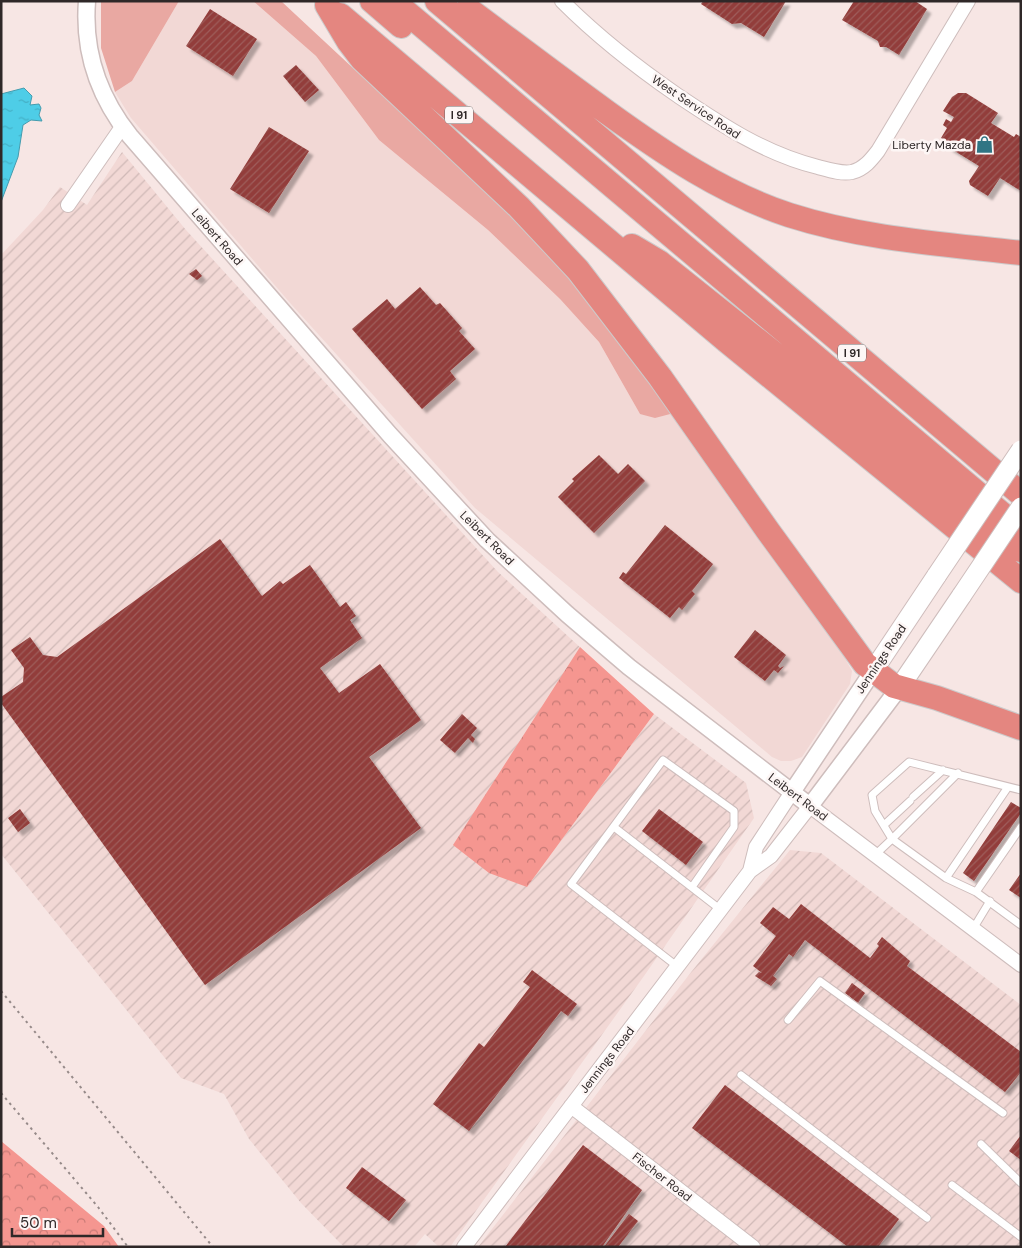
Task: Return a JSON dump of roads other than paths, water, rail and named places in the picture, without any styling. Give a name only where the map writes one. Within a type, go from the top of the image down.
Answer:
[{"type":"highway","points":[[372,1],[886,436],[916,466]]},
{"type":"highway","points":[[393,1],[1021,530]]},
{"type":"highway","name":"I 91","points":[[437,1],[1021,494]]},
{"type":"highway","points":[[459,1],[556,75],[663,152],[699,174],[752,201],[806,220],[866,234],[1021,253]]},
{"type":"highway","points":[[325,3],[348,42],[362,59],[519,207],[593,288],[660,377],[826,611],[873,671],[899,688],[937,698],[1021,728]]},
{"type":"highway","name":"I 91","points":[[325,3],[590,226],[1021,581]]},
{"type":"highway","points":[[590,226],[631,245],[659,262],[1021,550]]},
{"type":"main road","name":"Jennings Road","points":[[873,671],[1021,450]]},
{"type":"main road","name":"Jennings Road","points":[[899,688],[1021,507]]},
{"type":"street","name":"Leibert Road","points":[[87,1],[87,37],[94,72],[109,107],[122,127],[390,435],[487,540],[600,643],[810,806],[1021,965]]},
{"type":"street","name":"West Service Road","points":[[562,1],[595,34],[641,70],[724,127],[748,141],[794,161],[846,172],[860,169],[878,151],[968,1]]},
{"type":"street","points":[[68,205],[122,127]]},
{"type":"street","name":"Jennings Road","points":[[750,872],[756,846],[873,671]]},
{"type":"street","name":"Jennings Road","points":[[464,1247],[750,872],[771,856],[899,688]]},
{"type":"street","name":"Fischer Road","points":[[571,1106],[753,1247]]},
{"type":"lane","points":[[678,967],[571,884],[663,760],[734,811],[734,827],[692,887]]},
{"type":"lane","points":[[1021,790],[909,762],[872,795],[875,811],[892,839],[946,878],[990,901],[1021,925]]},
{"type":"lane","points":[[884,825],[943,770]]},
{"type":"lane","points":[[875,855],[958,773]]},
{"type":"lane","points":[[946,878],[1008,787]]},
{"type":"lane","points":[[614,827],[721,910]]},
{"type":"lane","points":[[976,892],[1021,827]]},
{"type":"lane","points":[[973,929],[990,901]]},
{"type":"lane","points":[[788,1020],[820,981],[1004,1113]]},
{"type":"lane","points":[[741,1075],[927,1218]]},
{"type":"lane","points":[[981,1144],[1021,1183]]},
{"type":"lane","points":[[952,1185],[1021,1237]]},
{"type":"water","points":[[24,88],[32,96],[30,105],[39,104],[41,108],[39,115],[42,121],[31,120],[23,125],[18,157],[1,202],[1,94]]},
{"type":"place","name":"Liberty Mazda","points":[[985,145]]}]
